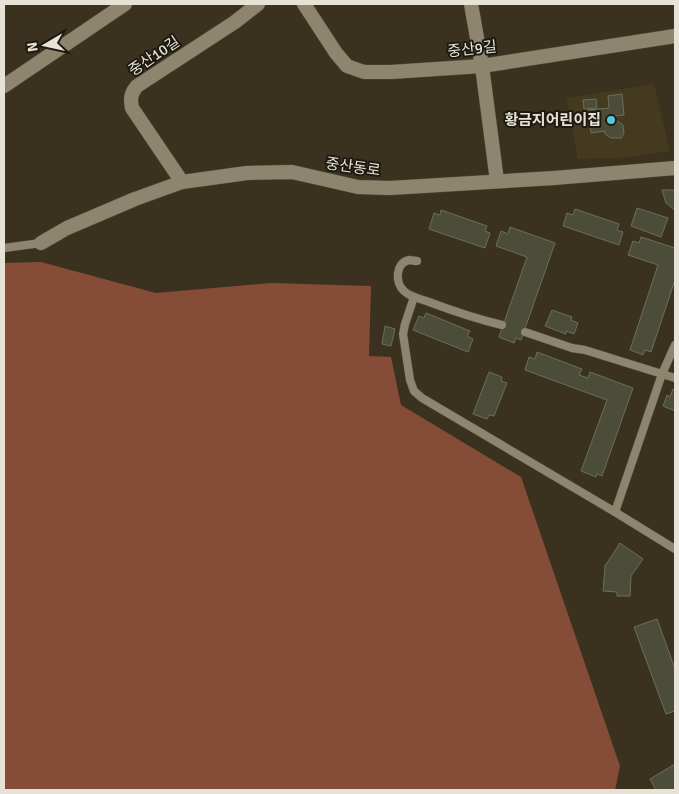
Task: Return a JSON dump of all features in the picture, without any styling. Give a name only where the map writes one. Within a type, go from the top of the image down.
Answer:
[{"type":"street","points":[[4,86],[125,4]]},
{"type":"street","name":"중산10길","points":[[182,182],[132,108],[130,99],[132,92],[137,86],[235,22],[258,4]]},
{"type":"street","name":"중산9길","points":[[304,4],[336,53],[347,66],[364,72],[482,66],[675,36]]},
{"type":"street","points":[[471,4],[482,66],[496,181]]},
{"type":"street","name":"중산동로","points":[[41,244],[75,224],[182,182],[248,173],[292,172],[338,183],[390,188],[554,178],[675,168]]},
{"type":"lane","points":[[4,248],[41,244]]},
{"type":"lane","points":[[417,261],[409,260],[403,263],[398,271],[398,283],[404,292],[467,316],[502,325]]},
{"type":"lane","points":[[414,297],[403,334],[410,380],[414,391],[422,398],[675,550]]},
{"type":"lane","points":[[525,332],[572,348],[585,350],[675,378]]},
{"type":"lane","points":[[614,512],[662,374],[675,345]]},
{"type":"shaded area","points":[[654,84],[670,151],[621,158],[578,159],[566,98]]},
{"type":"shaded area","points":[[41,262],[156,293],[271,283],[371,286],[369,356],[391,357],[401,405],[521,477],[620,766],[615,790],[4,790],[4,263]]},
{"type":"building","points":[[622,94],[624,115],[615,116],[616,120],[623,125],[624,134],[621,138],[611,138],[605,134],[605,131],[591,133],[588,110],[609,108],[608,96]]},
{"type":"building","points":[[596,99],[597,108],[584,109],[583,100]]},
{"type":"building","points":[[662,190],[675,190],[675,210],[666,203]]},
{"type":"building","points":[[637,208],[668,218],[661,237],[631,226]]},
{"type":"building","points":[[575,209],[619,224],[617,230],[623,232],[619,245],[563,226],[567,213],[573,215]]},
{"type":"building","points":[[441,210],[487,226],[485,231],[490,233],[485,248],[429,229],[434,213],[440,215]]},
{"type":"building","points":[[510,227],[555,243],[521,340],[516,338],[514,343],[499,337],[527,257],[496,246],[501,231],[508,234]]},
{"type":"building","points":[[641,237],[675,248],[675,280],[651,352],[645,350],[643,355],[630,350],[658,265],[628,255],[633,241],[639,243]]},
{"type":"building","points":[[552,310],[572,317],[571,320],[578,323],[574,334],[566,331],[566,334],[545,326]]},
{"type":"building","points":[[426,313],[470,331],[467,336],[473,339],[468,352],[413,330],[419,316],[424,318]]},
{"type":"building","points":[[385,326],[395,329],[391,346],[382,344]]},
{"type":"building","points":[[537,352],[582,369],[579,375],[588,378],[590,372],[633,388],[602,476],[597,474],[596,477],[581,471],[607,400],[525,370],[529,357],[535,359]]},
{"type":"building","points":[[489,372],[502,377],[501,381],[507,383],[494,416],[489,415],[487,419],[473,414]]},
{"type":"building","points":[[673,389],[675,389],[675,411],[663,406],[667,395],[670,397]]},
{"type":"building","points":[[620,543],[643,559],[631,576],[630,596],[617,596],[617,592],[603,591],[605,566]]},
{"type":"building","points":[[657,619],[675,669],[675,711],[666,714],[634,627]]},
{"type":"building","points":[[675,764],[675,790],[656,790],[650,779]]},
{"type":"place","name":"황금지어린이집","points":[[611,120]]}]
